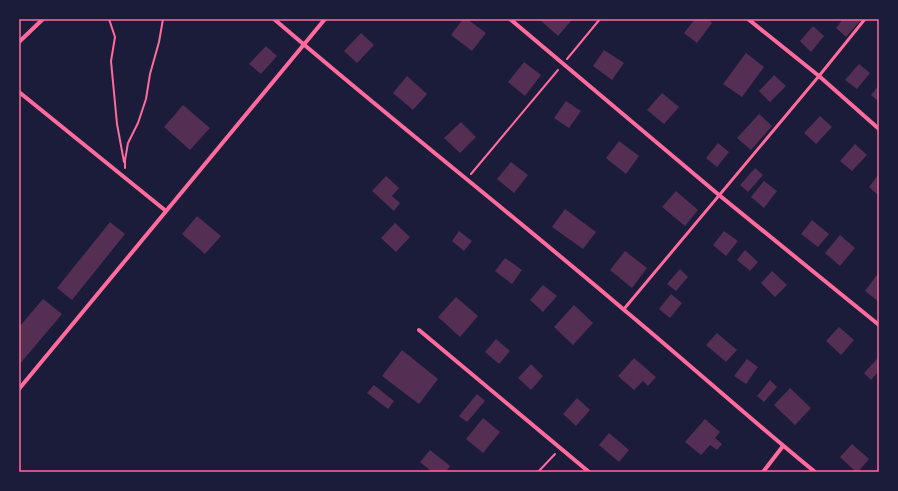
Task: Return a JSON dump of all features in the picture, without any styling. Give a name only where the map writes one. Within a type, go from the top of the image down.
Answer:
[{"type":"street","points":[[19,42],[43,19]]},
{"type":"street","points":[[274,19],[624,309],[815,472]]},
{"type":"street","points":[[19,389],[325,19]]},
{"type":"street","points":[[510,19],[719,195],[879,325]]},
{"type":"street","points":[[748,19],[819,76],[879,130]]},
{"type":"street","points":[[19,92],[166,211]]},
{"type":"street","points":[[419,330],[589,472]]},
{"type":"street","points":[[762,472],[783,446]]},
{"type":"lane","points":[[624,309],[865,19]]},
{"type":"path","points":[[109,19],[115,37],[111,61],[117,124],[125,167]]},
{"type":"path","points":[[124,178],[128,143],[138,123],[146,100],[150,74],[159,42],[163,19]]},
{"type":"path","points":[[467,180],[600,19]]},
{"type":"path","points":[[538,472],[560,448]]},
{"type":"building","points":[[463,19],[467,19],[486,33],[472,51],[451,35]]},
{"type":"building","points":[[539,19],[569,19],[571,21],[558,36]]},
{"type":"building","points":[[695,19],[708,19],[712,23],[697,43],[684,33]]},
{"type":"building","points":[[843,19],[858,19],[860,21],[846,37],[836,28]]},
{"type":"building","points":[[813,26],[824,36],[811,52],[800,41]]},
{"type":"building","points":[[361,33],[374,45],[357,63],[344,51]]},
{"type":"building","points":[[266,46],[277,56],[261,74],[249,64]]},
{"type":"building","points":[[604,50],[624,63],[612,80],[593,66]]},
{"type":"building","points":[[746,53],[764,67],[742,97],[723,84]]},
{"type":"building","points":[[524,62],[541,75],[525,96],[508,82]]},
{"type":"building","points":[[859,64],[870,73],[857,89],[845,80]]},
{"type":"building","points":[[774,75],[786,86],[770,102],[759,91]]},
{"type":"building","points":[[407,76],[427,94],[413,110],[393,93]]},
{"type":"building","points":[[879,85],[879,99],[878,101],[871,95]]},
{"type":"building","points":[[662,93],[679,107],[664,124],[647,110]]},
{"type":"building","points":[[566,101],[581,111],[569,128],[554,118]]},
{"type":"building","points":[[183,105],[210,128],[190,150],[164,127]]},
{"type":"building","points":[[759,114],[772,126],[751,150],[737,138]]},
{"type":"building","points":[[820,116],[832,127],[816,144],[804,133]]},
{"type":"building","points":[[461,122],[476,137],[460,153],[444,138]]},
{"type":"building","points":[[619,141],[639,156],[626,174],[606,158]]},
{"type":"building","points":[[718,143],[729,152],[717,167],[706,158]]},
{"type":"building","points":[[855,144],[867,155],[852,171],[840,161]]},
{"type":"building","points":[[511,162],[528,175],[514,193],[497,179]]},
{"type":"building","points":[[755,168],[763,175],[748,192],[740,185]]},
{"type":"building","points":[[879,174],[879,195],[878,195],[869,187]]},
{"type":"building","points":[[386,176],[399,188],[392,196],[400,203],[394,211],[372,191]]},
{"type":"building","points":[[764,181],[777,191],[764,208],[751,197]]},
{"type":"building","points":[[676,191],[698,210],[685,226],[662,207]]},
{"type":"building","points":[[565,209],[596,232],[583,249],[552,227]]},
{"type":"building","points":[[197,216],[221,236],[205,254],[182,234]]},
{"type":"building","points":[[812,220],[829,234],[818,247],[801,234]]},
{"type":"building","points":[[110,222],[125,234],[72,300],[57,288]]},
{"type":"building","points":[[395,223],[410,237],[396,252],[381,238]]},
{"type":"building","points":[[459,231],[472,241],[464,251],[452,241]]},
{"type":"building","points":[[724,231],[738,241],[726,256],[713,245]]},
{"type":"building","points":[[840,235],[855,248],[840,266],[825,253]]},
{"type":"building","points":[[745,250],[758,262],[750,271],[737,260]]},
{"type":"building","points":[[625,251],[647,268],[632,288],[610,270]]},
{"type":"building","points":[[505,258],[522,270],[512,284],[495,271]]},
{"type":"building","points":[[680,269],[688,277],[676,291],[667,284]]},
{"type":"building","points":[[772,271],[787,285],[775,297],[761,283]]},
{"type":"building","points":[[879,272],[879,302],[865,291]]},
{"type":"building","points":[[543,285],[557,296],[543,312],[530,300]]},
{"type":"building","points":[[671,294],[682,303],[670,318],[659,309]]},
{"type":"building","points":[[456,297],[478,316],[460,337],[438,317]]},
{"type":"building","points":[[43,299],[62,314],[19,365],[19,327]]},
{"type":"building","points":[[574,305],[593,323],[573,345],[554,327]]},
{"type":"building","points":[[839,327],[854,340],[841,355],[826,341]]},
{"type":"building","points":[[717,333],[737,350],[726,362],[706,345]]},
{"type":"building","points":[[496,339],[510,351],[499,364],[485,352]]},
{"type":"building","points":[[402,350],[438,379],[419,404],[382,376]]},
{"type":"building","points":[[634,358],[656,377],[648,386],[643,381],[634,390],[618,376]]},
{"type":"building","points":[[747,359],[758,367],[746,384],[734,376]]},
{"type":"building","points":[[877,359],[879,361],[879,371],[871,380],[864,373]]},
{"type":"building","points":[[531,364],[543,376],[531,390],[518,378]]},
{"type":"building","points":[[770,380],[777,387],[764,402],[757,396]]},
{"type":"building","points":[[374,385],[394,401],[388,409],[367,393]]},
{"type":"building","points":[[790,388],[811,408],[795,425],[774,405]]},
{"type":"building","points":[[477,394],[485,401],[467,422],[459,416]]},
{"type":"building","points":[[577,398],[590,410],[576,426],[563,414]]},
{"type":"building","points":[[483,418],[500,432],[483,453],[466,439]]},
{"type":"building","points":[[705,419],[720,432],[715,438],[722,444],[717,450],[710,445],[701,455],[685,442]]},
{"type":"building","points":[[609,433],[629,450],[619,462],[599,445]]},
{"type":"building","points":[[852,444],[869,459],[858,472],[856,472],[840,457]]},
{"type":"building","points":[[430,450],[450,466],[446,472],[432,472],[420,462]]}]
